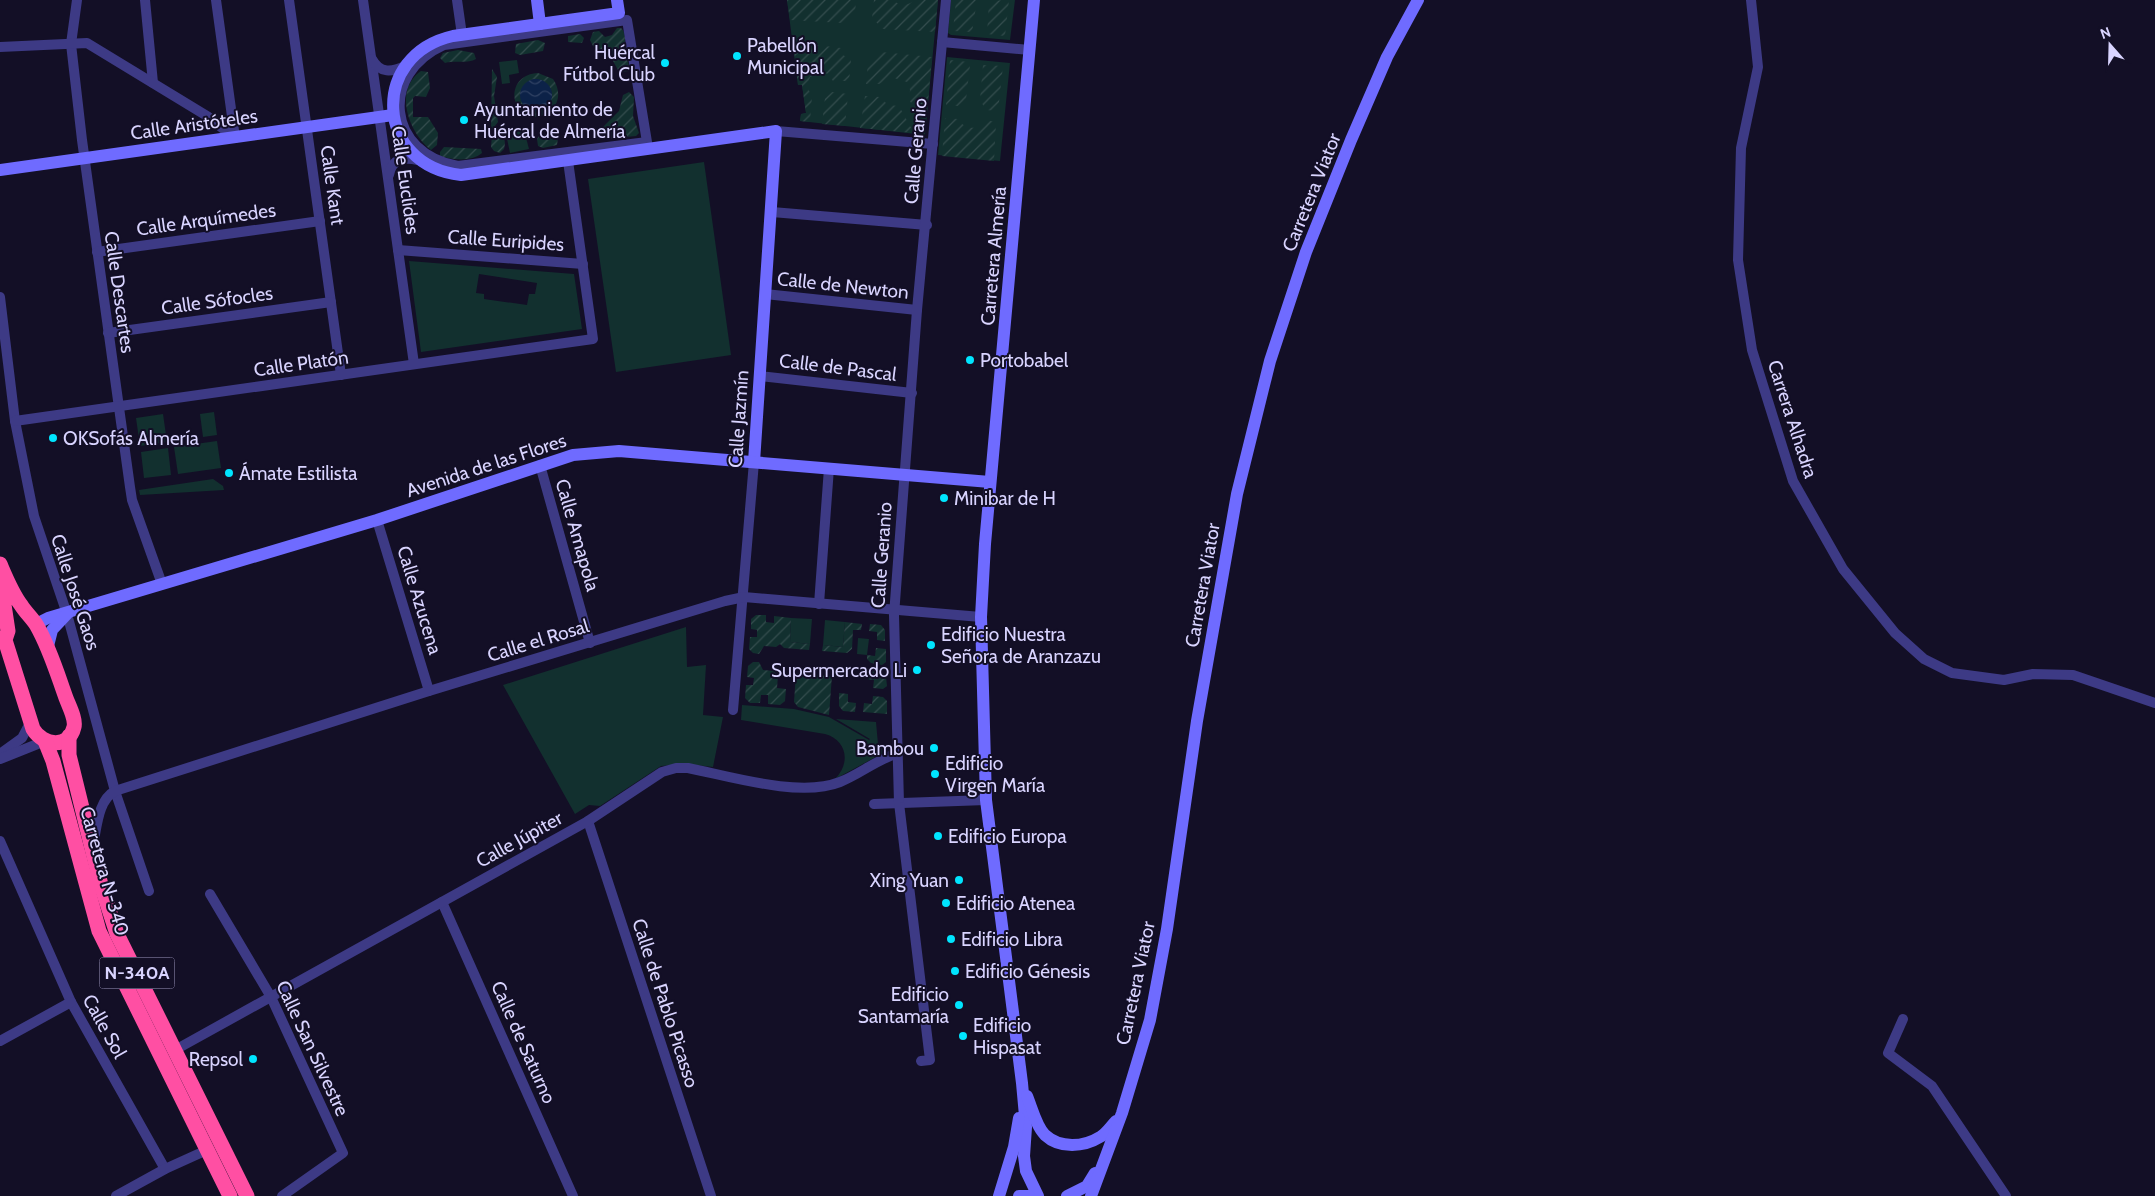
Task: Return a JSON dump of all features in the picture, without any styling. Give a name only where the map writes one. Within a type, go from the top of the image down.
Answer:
[{"type":"highway","name":"N-340A","points":[[0,564],[20,604],[36,624],[48,646],[72,713],[74,727],[69,736],[69,755],[108,909],[118,934],[247,1196]]},
{"type":"highway","name":"Carretera N-340","points":[[0,578],[8,631],[5,640],[9,656],[38,738],[45,741],[53,761],[99,931],[230,1196]]},
{"type":"highway","points":[[8,631],[12,626],[24,621],[36,624]]},
{"type":"highway","points":[[45,741],[59,742],[69,736]]},
{"type":"main road","points":[[537,0],[540,24]]},
{"type":"main road","points":[[617,0],[619,13],[462,35],[431,43],[412,57],[405,66],[395,87],[393,115],[403,142],[418,160],[438,171],[461,176],[776,131]]},
{"type":"main road","name":"Carretera Almería","points":[[1022,1083],[986,800],[981,618],[990,482],[1034,0]]},
{"type":"main road","name":"Carretera Viator","points":[[1091,1196],[1122,1113],[1150,1020],[1167,929],[1198,721],[1237,494],[1270,361],[1306,252],[1351,140],[1387,57],[1418,0]]},
{"type":"main road","name":"Calle Aristóteles","points":[[0,170],[393,115]]},
{"type":"main road","name":"Calle Jazmín","points":[[754,462],[776,131]]},
{"type":"main road","name":"Avenida de las Flores","points":[[36,624],[162,584],[377,520],[573,454],[619,451],[990,482]]},
{"type":"main road","points":[[48,646],[52,630],[67,614]]},
{"type":"main road","points":[[1022,1083],[1038,1123],[1045,1134],[1056,1141],[1070,1145],[1084,1144],[1102,1137],[1122,1113]]},
{"type":"main road","points":[[999,1196],[1014,1148],[1022,1083]]},
{"type":"main road","points":[[1022,1083],[1026,1127],[1024,1156],[1026,1171],[1038,1196]]},
{"type":"main road","points":[[1067,1196],[1087,1186],[1109,1150]]},
{"type":"main road","points":[[1019,1196],[1029,1196]]},
{"type":"street","name":"Calle Descartes","points":[[78,0],[72,44],[84,159],[118,406],[132,500],[162,584]]},
{"type":"street","points":[[145,0],[153,83]]},
{"type":"street","points":[[216,0],[235,138]]},
{"type":"street","name":"Calle Kant","points":[[290,0],[341,375]]},
{"type":"street","name":"Calle Euclides","points":[[363,0],[414,364]]},
{"type":"street","points":[[457,0],[462,35]]},
{"type":"street","name":"Calle Geranio","points":[[921,1061],[930,1060],[899,803],[894,610],[917,310],[927,225],[946,0]]},
{"type":"street","name":"Carrera Alhadra","points":[[1751,0],[1758,67],[1741,148],[1738,260],[1751,341],[1793,481],[1843,569],[1895,633],[1924,659],[1952,673],[2004,680],[2033,674],[2073,675],[2155,703]]},
{"type":"street","points":[[627,20],[647,142],[465,167],[448,165],[420,150],[410,139],[400,117],[398,101],[400,90],[415,65],[429,52],[444,45],[627,20]]},
{"type":"street","points":[[942,42],[1030,50]]},
{"type":"street","points":[[0,47],[87,43],[207,116],[235,138]]},
{"type":"street","points":[[370,53],[376,65],[385,71],[396,70],[405,66]]},
{"type":"street","points":[[776,131],[933,144]]},
{"type":"street","points":[[388,182],[390,168],[397,160],[408,158],[418,160]]},
{"type":"street","points":[[568,161],[583,264]]},
{"type":"street","points":[[772,212],[927,225]]},
{"type":"street","name":"Calle Arquímedes","points":[[97,252],[320,221]]},
{"type":"street","name":"Calle Euripides","points":[[398,250],[583,264]]},
{"type":"street","name":"Calle Platón","points":[[15,420],[593,339],[583,264]]},
{"type":"street","name":"Calle de Newton","points":[[765,294],[917,310]]},
{"type":"street","name":"Calle José Gaos","points":[[0,297],[15,420],[34,516],[67,614],[115,791],[149,891]]},
{"type":"street","name":"Calle Sófocles","points":[[108,333],[331,302]]},
{"type":"street","name":"Calle de Pascal","points":[[759,376],[912,393]]},
{"type":"street","name":"Calle Jazmín","points":[[734,710],[754,462]]},
{"type":"street","name":"Calle Amapola","points":[[540,466],[590,643]]},
{"type":"street","points":[[819,604],[829,468]]},
{"type":"street","name":"Calle Azucena","points":[[377,520],[429,691]]},
{"type":"street","name":"Calle el Rosal","points":[[115,791],[429,691],[744,597],[981,618]]},
{"type":"street","points":[[0,754],[22,738],[31,721]]},
{"type":"street","points":[[0,758],[45,741]]},
{"type":"street","name":"Calle Júpiter","points":[[176,1050],[588,820],[662,772],[676,768],[688,768],[776,787],[822,786],[839,783],[886,757],[898,753]]},
{"type":"street","points":[[92,847],[102,805],[107,795],[115,791]]},
{"type":"street","points":[[874,804],[986,800]]},
{"type":"street","name":"Calle de Pablo Picasso","points":[[588,820],[711,1196]]},
{"type":"street","name":"Calle Sol","points":[[0,841],[71,1002],[165,1169]]},
{"type":"street","name":"Calle San Silvestre","points":[[210,894],[271,998],[343,1153],[282,1196]]},
{"type":"street","name":"Calle de Saturno","points":[[442,902],[574,1196]]},
{"type":"street","points":[[0,1041],[71,1002]]},
{"type":"street","points":[[1903,1019],[1888,1053],[1932,1086],[2006,1196]]},
{"type":"street","points":[[116,1196],[165,1169],[207,1150]]},
{"type":"green space","points":[[787,0],[938,0],[925,135],[800,121],[801,114],[806,113],[802,85],[798,85]]},
{"type":"green space","points":[[787,0],[856,0],[855,15],[842,23],[790,20]]},
{"type":"green space","points":[[874,0],[893,0],[904,5],[916,0],[938,0],[935,32],[883,29],[872,18]]},
{"type":"green space","points":[[951,0],[1015,0],[1010,40],[951,35],[948,33]]},
{"type":"green space","points":[[956,0],[977,0],[972,32],[953,31]]},
{"type":"green space","points":[[1009,0],[1005,36],[987,34],[989,1]]},
{"type":"green space","points":[[617,28],[621,28],[624,33],[629,71],[619,72],[612,59],[593,46],[590,40],[593,32],[599,31],[605,37],[612,35]]},
{"type":"green space","points":[[580,34],[584,38],[582,43],[568,42],[568,36]]},
{"type":"green space","points":[[538,40],[545,43],[543,51],[520,55],[515,53],[516,44]]},
{"type":"green space","points":[[793,42],[841,48],[843,55],[851,60],[849,81],[833,81],[828,74],[822,72],[810,77],[807,87],[812,96],[810,122],[800,121],[801,114],[806,113],[802,85],[798,85]]},
{"type":"green space","points":[[458,50],[474,53],[476,59],[445,63],[440,58],[443,53]]},
{"type":"green space","points":[[881,52],[932,57],[926,124],[909,100],[910,90],[907,82],[894,78],[879,84],[866,84],[868,61]]},
{"type":"green space","points":[[947,57],[1010,63],[1000,161],[938,155]]},
{"type":"green space","points":[[517,60],[519,73],[509,75],[510,83],[502,84],[499,62]]},
{"type":"green space","points":[[950,60],[969,62],[970,65],[966,100],[958,106],[946,105]]},
{"type":"green space","points":[[983,65],[1003,66],[998,111],[986,110],[980,100]]},
{"type":"green space","points":[[492,69],[497,77],[494,96],[498,122],[491,131]]},
{"type":"green space","points":[[421,71],[428,72],[430,88],[426,97],[415,96],[413,98],[413,117],[428,117],[438,133],[437,145],[431,150],[416,133],[407,111],[408,89],[412,79]]},
{"type":"green space","points":[[538,73],[553,79],[558,92],[558,98],[553,109],[548,113],[535,117],[526,114],[519,109],[515,102],[516,86],[528,75]],"holes":[[[537,79],[551,89],[552,98],[531,80]]]},
{"type":"green space","points":[[629,92],[634,97],[633,116],[639,133],[636,136],[605,139],[603,127],[619,111],[623,95]]},
{"type":"green space","points":[[832,92],[848,94],[845,126],[822,124],[825,98]]},
{"type":"green space","points":[[865,96],[880,97],[888,105],[899,106],[914,133],[860,128]]},
{"type":"green space","points":[[945,118],[958,119],[961,123],[971,128],[982,124],[985,120],[996,122],[994,161],[942,156]]},
{"type":"green space","points":[[524,130],[529,149],[510,153],[506,134]]},
{"type":"green space","points":[[497,133],[502,135],[505,141],[504,149],[500,153],[494,151],[491,147],[492,135]]},
{"type":"green space","points":[[553,134],[558,138],[557,145],[543,148],[538,146],[537,139],[539,136]]},
{"type":"green space","points":[[444,147],[481,149],[482,153],[467,159],[450,158],[440,156],[440,152]]},
{"type":"green space","points":[[704,162],[731,355],[616,372],[588,179]]},
{"type":"green space","points":[[409,261],[574,274],[582,329],[421,352]],"holes":[[[479,274],[537,283],[535,294],[529,294],[527,305],[484,299],[484,294],[476,293]]]},
{"type":"green space","points":[[214,412],[217,435],[203,437],[200,414]]},
{"type":"green space","points":[[163,414],[167,442],[140,446],[136,418]]},
{"type":"green space","points":[[217,441],[221,468],[178,474],[174,447]]},
{"type":"green space","points":[[168,448],[171,475],[144,478],[141,452]]},
{"type":"green space","points":[[213,479],[223,486],[224,490],[140,495],[139,490]]},
{"type":"green space","points":[[756,615],[766,615],[766,622],[774,623],[774,616],[791,618],[790,642],[810,644],[809,650],[784,648],[780,644],[776,647],[764,646],[759,654],[753,653],[749,649],[750,637],[757,637],[757,630],[751,629],[751,619]]},
{"type":"green space","points":[[791,618],[812,619],[810,644],[790,642]]},
{"type":"green space","points":[[825,620],[845,622],[843,647],[823,645]]},
{"type":"green space","points":[[845,622],[862,624],[861,630],[853,630],[852,649],[847,653],[822,651],[823,645],[843,647]]},
{"type":"green space","points":[[870,624],[881,625],[885,630],[885,641],[877,640],[877,632],[869,631]]},
{"type":"green space","points":[[686,627],[687,667],[706,665],[703,715],[723,717],[713,767],[687,764],[661,766],[600,806],[589,805],[575,814],[503,685]]},
{"type":"green space","points":[[858,638],[869,639],[867,655],[857,654]]},
{"type":"green space","points":[[876,648],[886,649],[886,662],[882,665],[871,663],[867,659],[867,655],[875,656]]},
{"type":"green space","points":[[753,662],[759,662],[763,670],[774,671],[778,676],[777,688],[786,689],[785,701],[780,705],[768,704],[768,695],[761,695],[760,703],[750,703],[745,698],[746,685],[753,685],[754,678],[747,677],[748,666]]},
{"type":"green space","points":[[870,671],[883,673],[886,677],[887,686],[883,689],[873,688],[874,680],[866,679],[866,675]]},
{"type":"green space","points":[[796,673],[832,676],[829,715],[798,707],[794,702]]},
{"type":"green space","points":[[839,693],[848,694],[848,702],[856,703],[855,712],[843,711],[839,706]]},
{"type":"green space","points":[[873,696],[883,697],[887,701],[887,714],[863,712],[864,703],[872,704]]},
{"type":"green space","points":[[742,705],[794,709],[829,717],[869,740],[836,719],[876,722],[878,744],[885,752],[835,779],[840,773],[845,759],[842,747],[838,741],[825,734],[741,720]]},
{"type":"water","points":[[536,79],[542,80],[547,84],[551,89],[551,101],[547,106],[542,110],[536,111],[530,110],[525,106],[521,101],[520,95],[521,89],[525,84],[530,80]]},
{"type":"place","name":"Pabellón Municipal","points":[[737,56]]},
{"type":"place","name":"Huércal Fútbol Club","points":[[665,63]]},
{"type":"place","name":"Ayuntamiento de Huércal de Almería","points":[[464,120]]},
{"type":"place","name":"Portobabel","points":[[970,360]]},
{"type":"place","name":"OKSofás Almería","points":[[53,438]]},
{"type":"place","name":"Ámate Estilista","points":[[229,473]]},
{"type":"place","name":"Minibar de H","points":[[944,498]]},
{"type":"place","name":"Edificio Nuestra Señora de Aranzazu","points":[[931,645]]},
{"type":"place","name":"Supermercado Li","points":[[917,670]]},
{"type":"place","name":"Bambou","points":[[934,748]]},
{"type":"place","name":"Edificio Virgen María","points":[[935,774]]},
{"type":"place","name":"Edificio Europa","points":[[938,836]]},
{"type":"place","name":"Xing Yuan","points":[[959,880]]},
{"type":"place","name":"Edificio Atenea","points":[[946,903]]},
{"type":"place","name":"Edificio Libra","points":[[951,939]]},
{"type":"place","name":"Edificio Génesis","points":[[955,971]]},
{"type":"place","name":"Edificio Santamaría","points":[[959,1005]]},
{"type":"place","name":"Edificio Hispasat","points":[[963,1036]]},
{"type":"place","name":"Repsol","points":[[253,1059]]}]
